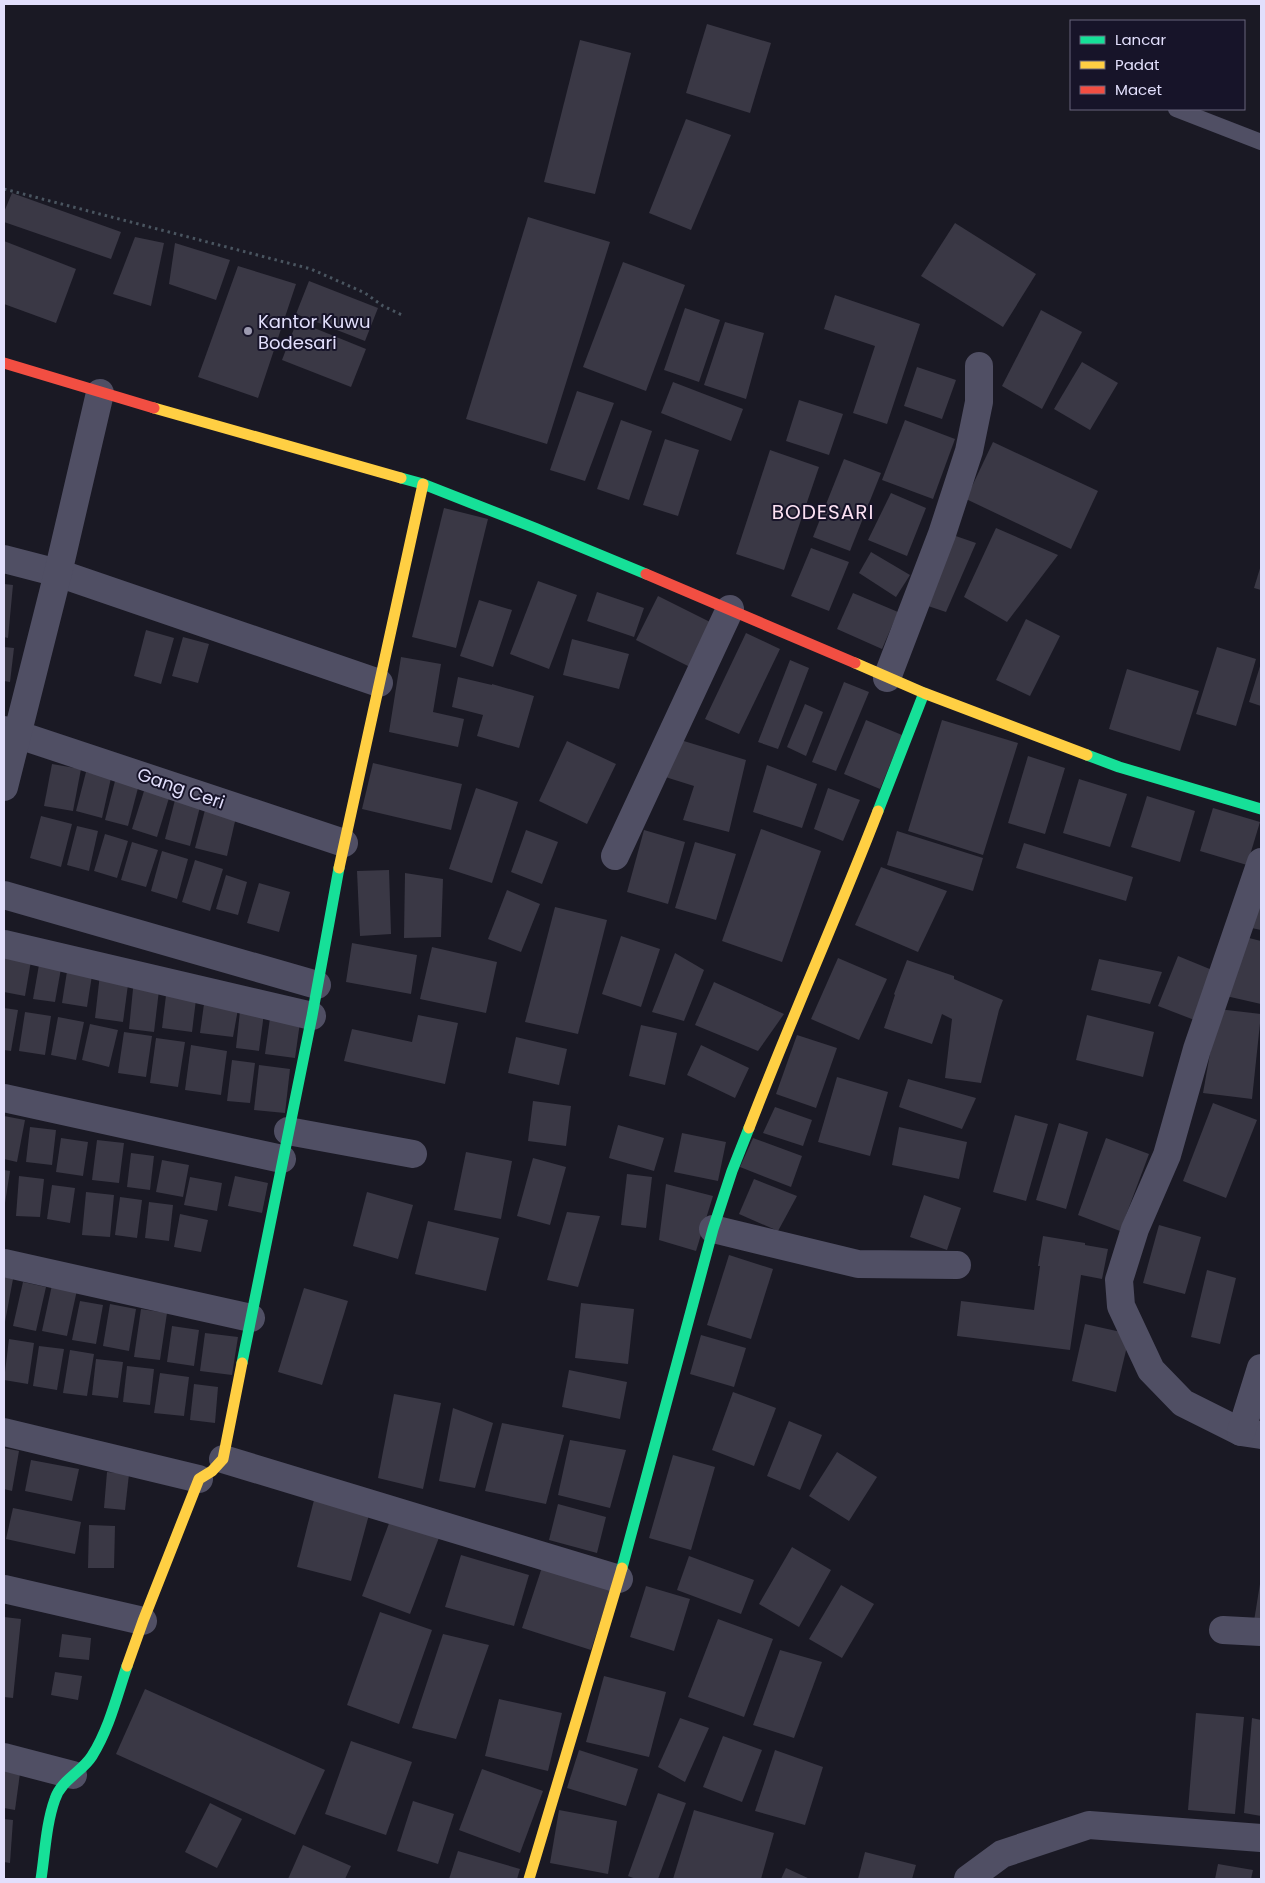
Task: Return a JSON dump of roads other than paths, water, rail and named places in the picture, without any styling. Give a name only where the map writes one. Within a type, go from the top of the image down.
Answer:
[{"type":"street","points":[[4,363],[100,393],[423,484],[730,608],[924,693],[1119,767],[1261,809]]},
{"type":"street","points":[[887,678],[942,534],[969,451],[979,402],[979,366]]},
{"type":"street","points":[[4,788],[11,732],[58,574],[100,393]]},
{"type":"street","points":[[41,1879],[50,1818],[55,1798],[63,1785],[91,1758],[103,1736],[143,1621],[199,1479],[212,1471],[223,1459],[312,1016],[344,843],[423,484]]},
{"type":"street","points":[[4,559],[58,574],[379,683]]},
{"type":"street","points":[[615,856],[730,608]]},
{"type":"street","points":[[529,1879],[619,1579],[713,1229],[732,1172],[778,1052],[854,874],[924,693]]},
{"type":"street","name":"Gang Ceri","points":[[11,732],[344,843]]},
{"type":"street","points":[[1261,862],[1197,1049],[1167,1155],[1134,1229],[1119,1280],[1121,1306],[1151,1370],[1183,1403],[1251,1434],[1261,1368]]},
{"type":"street","points":[[4,895],[317,985]]},
{"type":"street","points":[[4,944],[312,1016]]},
{"type":"street","points":[[4,1098],[282,1159]]},
{"type":"street","points":[[288,1131],[413,1154]]},
{"type":"street","points":[[713,1229],[858,1264],[957,1265]]},
{"type":"street","points":[[4,1263],[251,1318]]},
{"type":"street","points":[[4,1432],[199,1479]]},
{"type":"street","points":[[223,1459],[619,1579]]},
{"type":"street","points":[[4,1589],[143,1621]]},
{"type":"street","points":[[1223,1630],[1261,1632]]},
{"type":"street","points":[[4,1758],[73,1774]]},
{"type":"street","points":[[968,1879],[1002,1854],[1089,1825],[1261,1838]]},
{"type":"lane","points":[[1179,110],[1261,142]]},
{"type":"place","name":"Kantor Kuwu Bodesari","points":[[248,331]]},
{"type":"district","name":"BODESARI","points":[[823,512]]}]
